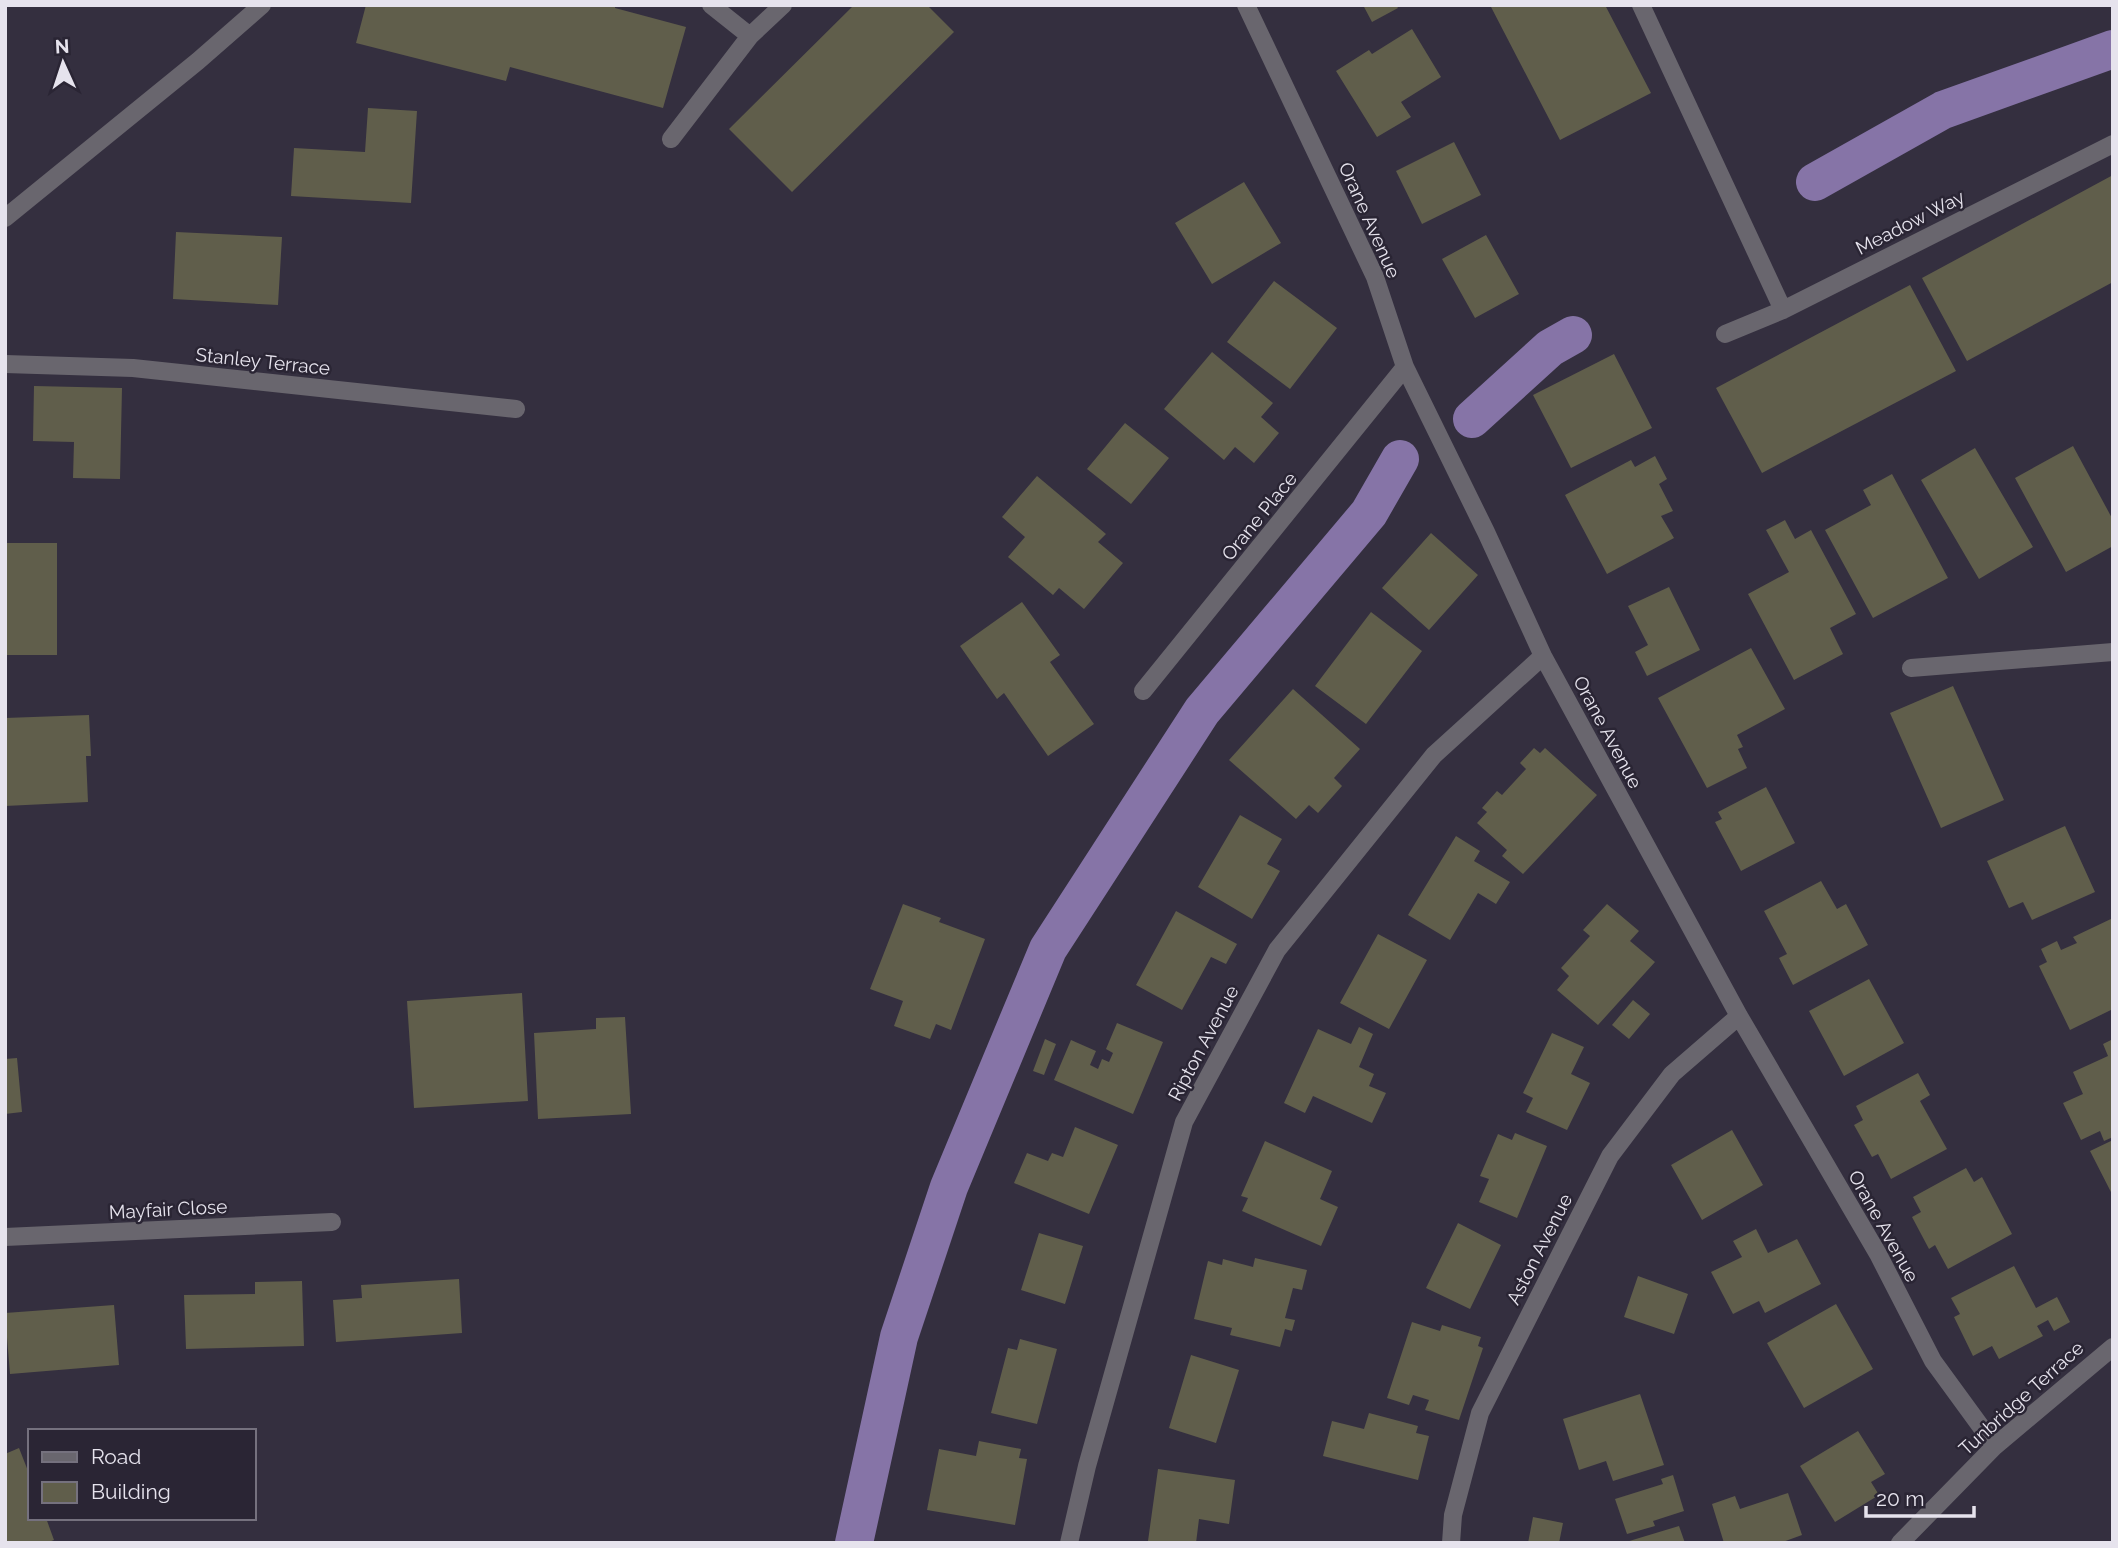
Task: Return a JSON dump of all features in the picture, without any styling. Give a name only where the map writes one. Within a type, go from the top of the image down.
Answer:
[{"type":"street","points":[[5,218],[198,61],[262,5]]},
{"type":"street","points":[[711,5],[750,36]]},
{"type":"street","points":[[671,139],[750,36],[783,5]]},
{"type":"street","name":"Orane Avenue","points":[[1246,5],[1375,277],[1405,367],[1544,656],[1739,1016],[1878,1254],[1933,1361],[1995,1446]]},
{"type":"street","points":[[1641,5],[1783,310]]},
{"type":"street","name":"Meadow Way","points":[[1725,334],[1783,310],[2113,144]]},
{"type":"street","name":"Stanley Terrace","points":[[5,364],[133,368],[516,409]]},
{"type":"street","name":"Orane Place","points":[[1143,691],[1405,367]]},
{"type":"street","points":[[1911,668],[2113,652]]},
{"type":"street","name":"Ripton Avenue","points":[[1069,1543],[1087,1466],[1184,1122],[1277,950],[1434,755],[1544,656]]},
{"type":"street","name":"Aston Avenue","points":[[1451,1543],[1453,1514],[1480,1413],[1610,1156],[1672,1074],[1739,1016]]},
{"type":"street","name":"Mayfair Close","points":[[5,1237],[332,1222]]},
{"type":"street","name":"Tunbridge Terrace","points":[[1900,1543],[1995,1446],[2113,1347]]},
{"type":"building","points":[[366,5],[615,5],[615,8],[686,27],[663,108],[510,67],[506,81],[356,43]]},
{"type":"building","points":[[854,5],[927,5],[954,32],[792,192],[729,129]]},
{"type":"building","points":[[1363,5],[1396,5],[1398,8],[1372,22]]},
{"type":"building","points":[[1490,5],[1605,5],[1651,93],[1560,140]]},
{"type":"building","points":[[1412,29],[1441,77],[1401,102],[1411,117],[1377,137],[1336,71],[1369,50],[1372,54]]},
{"type":"building","points":[[368,108],[417,111],[411,203],[291,196],[294,148],[365,152]]},
{"type":"building","points":[[1454,142],[1481,195],[1422,224],[1396,171]]},
{"type":"building","points":[[2113,175],[2113,282],[1967,361],[1922,278]]},
{"type":"building","points":[[1244,182],[1281,243],[1212,284],[1175,223]]},
{"type":"building","points":[[176,232],[282,237],[278,305],[173,299]]},
{"type":"building","points":[[1486,235],[1519,294],[1475,318],[1442,259]]},
{"type":"building","points":[[1274,281],[1337,328],[1290,389],[1227,342]]},
{"type":"building","points":[[1910,285],[1956,371],[1762,473],[1716,388]]},
{"type":"building","points":[[1212,352],[1273,403],[1261,417],[1279,433],[1254,463],[1235,447],[1224,460],[1164,409]]},
{"type":"building","points":[[1614,354],[1652,428],[1571,468],[1533,395]]},
{"type":"building","points":[[34,386],[122,388],[120,479],[73,478],[74,442],[33,441]]},
{"type":"building","points":[[1125,423],[1169,458],[1131,504],[1087,469]]},
{"type":"building","points":[[2073,446],[2113,520],[2113,546],[2066,572],[2015,478]]},
{"type":"building","points":[[1975,448],[2033,547],[1979,579],[1921,480]]},
{"type":"building","points":[[1655,456],[1667,479],[1659,484],[1673,511],[1661,516],[1674,538],[1607,574],[1565,495],[1631,460],[1635,467]]},
{"type":"building","points":[[1892,474],[1948,578],[1873,618],[1825,530],[1871,505],[1863,490]]},
{"type":"building","points":[[1037,476],[1106,534],[1098,542],[1123,563],[1084,609],[1059,588],[1053,595],[1008,557],[1025,537],[1002,517]]},
{"type":"building","points":[[1785,520],[1795,539],[1811,530],[1856,614],[1830,628],[1843,654],[1794,680],[1748,594],[1789,572],[1766,530]]},
{"type":"building","points":[[1431,533],[1478,575],[1429,630],[1382,588]]},
{"type":"building","points":[[5,543],[57,543],[57,655],[5,655]]},
{"type":"building","points":[[1669,587],[1700,650],[1647,676],[1635,652],[1648,645],[1628,606]]},
{"type":"building","points":[[1022,602],[1060,655],[1050,662],[1094,724],[1048,756],[1004,693],[997,699],[960,646]]},
{"type":"building","points":[[1371,612],[1422,651],[1366,724],[1315,686]]},
{"type":"building","points":[[1751,648],[1785,709],[1737,735],[1743,747],[1738,749],[1747,768],[1707,788],[1658,698]]},
{"type":"building","points":[[1953,686],[2004,800],[1941,828],[1890,713]]},
{"type":"building","points":[[1293,689],[1360,749],[1334,778],[1342,786],[1318,813],[1309,805],[1296,819],[1229,760]]},
{"type":"building","points":[[89,715],[91,756],[86,756],[88,802],[5,806],[5,718]]},
{"type":"building","points":[[1534,748],[1540,753],[1545,748],[1597,795],[1523,874],[1502,856],[1507,850],[1477,823],[1487,812],[1482,808],[1497,791],[1502,795],[1526,769],[1520,763]]},
{"type":"building","points":[[1766,787],[1795,843],[1741,871],[1715,822],[1722,819],[1718,812]]},
{"type":"building","points":[[1240,815],[1282,839],[1267,864],[1280,871],[1252,919],[1198,887]]},
{"type":"building","points":[[2065,826],[2095,892],[2032,920],[2023,902],[2009,908],[1987,861]]},
{"type":"building","points":[[1456,836],[1480,851],[1474,861],[1510,882],[1496,904],[1478,893],[1450,940],[1408,915]]},
{"type":"building","points":[[1821,881],[1837,909],[1846,904],[1868,945],[1793,985],[1779,958],[1787,954],[1764,911]]},
{"type":"building","points":[[903,904],[941,918],[939,922],[985,939],[951,1030],[936,1024],[930,1039],[894,1026],[903,1001],[870,989]]},
{"type":"building","points":[[1607,904],[1639,931],[1630,941],[1655,962],[1598,1025],[1557,990],[1569,976],[1561,968],[1590,936],[1583,930]]},
{"type":"building","points":[[1176,911],[1237,944],[1226,964],[1211,957],[1182,1010],[1136,985]]},
{"type":"building","points":[[2113,918],[2113,1009],[2070,1030],[2039,966],[2047,962],[2041,949],[2057,941],[2061,950],[2077,943],[2073,937]]},
{"type":"building","points":[[1378,934],[1427,960],[1389,1029],[1340,1003]]},
{"type":"building","points":[[1869,979],[1904,1043],[1844,1076],[1809,1011]]},
{"type":"building","points":[[522,993],[528,1101],[414,1108],[407,1001]]},
{"type":"building","points":[[1633,1000],[1650,1014],[1629,1039],[1612,1025]]},
{"type":"building","points":[[625,1017],[631,1114],[538,1119],[534,1033],[596,1029],[596,1018]]},
{"type":"building","points":[[1117,1023],[1163,1042],[1133,1114],[1054,1080],[1071,1040],[1096,1051],[1090,1065],[1098,1069],[1102,1059],[1109,1062],[1113,1053],[1106,1049]]},
{"type":"building","points":[[1359,1027],[1373,1034],[1359,1067],[1374,1074],[1369,1086],[1386,1093],[1372,1123],[1313,1096],[1305,1113],[1284,1103],[1318,1029],[1351,1044]]},
{"type":"building","points":[[1552,1033],[1584,1047],[1571,1074],[1590,1083],[1567,1130],[1526,1112],[1533,1098],[1523,1093]]},
{"type":"building","points":[[1045,1039],[1056,1044],[1044,1075],[1033,1071]]},
{"type":"building","points":[[2113,1039],[2113,1137],[2104,1141],[2100,1131],[2081,1140],[2063,1103],[2083,1094],[2073,1072],[2108,1056],[2103,1044]]},
{"type":"building","points":[[17,1058],[22,1112],[5,1114],[5,1059]]},
{"type":"building","points":[[1918,1073],[1930,1095],[1920,1101],[1947,1149],[1891,1179],[1878,1154],[1872,1157],[1854,1125],[1863,1120],[1856,1106]]},
{"type":"building","points":[[1075,1127],[1118,1145],[1089,1214],[1014,1183],[1027,1153],[1048,1161],[1052,1153],[1063,1157]]},
{"type":"building","points":[[1732,1130],[1763,1185],[1702,1220],[1671,1165]]},
{"type":"building","points":[[1515,1133],[1547,1146],[1517,1218],[1479,1202],[1489,1179],[1480,1176],[1498,1134],[1512,1140]]},
{"type":"building","points":[[2113,1140],[2113,1196],[2090,1151]]},
{"type":"building","points":[[1265,1141],[1332,1171],[1320,1199],[1338,1207],[1321,1246],[1242,1211],[1248,1198],[1241,1196]]},
{"type":"building","points":[[1966,1168],[1974,1182],[1982,1177],[2012,1234],[1948,1269],[1935,1245],[1929,1249],[1912,1217],[1921,1212],[1913,1197]]},
{"type":"building","points":[[1458,1223],[1501,1245],[1470,1309],[1426,1288]]},
{"type":"building","points":[[1756,1229],[1768,1253],[1797,1239],[1821,1284],[1765,1313],[1759,1301],[1733,1314],[1711,1272],[1742,1257],[1733,1241]]},
{"type":"building","points":[[1039,1233],[1083,1246],[1065,1304],[1021,1290]]},
{"type":"building","points":[[1255,1258],[1307,1270],[1302,1290],[1293,1288],[1285,1318],[1295,1320],[1292,1331],[1285,1329],[1280,1347],[1230,1335],[1232,1328],[1194,1319],[1208,1261],[1222,1265],[1223,1259],[1253,1267]]},
{"type":"building","points":[[2014,1266],[2036,1308],[2057,1297],[2070,1322],[2054,1331],[2048,1320],[2037,1326],[2043,1336],[1999,1359],[1992,1346],[1973,1356],[1954,1317],[1960,1314],[1951,1298]]},
{"type":"building","points":[[1638,1276],[1688,1294],[1674,1334],[1624,1317]]},
{"type":"building","points":[[459,1279],[462,1333],[336,1342],[333,1300],[362,1298],[361,1285]]},
{"type":"building","points":[[302,1281],[304,1346],[186,1349],[184,1295],[255,1294],[255,1282]]},
{"type":"building","points":[[1836,1304],[1873,1369],[1804,1408],[1767,1343]]},
{"type":"building","points":[[114,1305],[119,1365],[10,1374],[5,1313]]},
{"type":"building","points":[[1412,1322],[1440,1331],[1442,1325],[1481,1337],[1478,1346],[1483,1348],[1459,1420],[1425,1410],[1429,1400],[1413,1395],[1409,1405],[1387,1398]]},
{"type":"building","points":[[1020,1339],[1057,1349],[1037,1424],[991,1413],[1008,1348],[1017,1350]]},
{"type":"building","points":[[1191,1355],[1239,1370],[1216,1443],[1169,1428]]},
{"type":"building","points":[[1640,1394],[1664,1465],[1613,1481],[1606,1461],[1579,1470],[1563,1419]]},
{"type":"building","points":[[1369,1413],[1418,1426],[1416,1433],[1429,1436],[1418,1480],[1323,1456],[1332,1421],[1364,1429]]},
{"type":"building","points":[[1858,1431],[1885,1474],[1871,1482],[1879,1495],[1835,1522],[1800,1466]]},
{"type":"building","points":[[979,1441],[1021,1449],[1019,1458],[1027,1459],[1015,1525],[927,1510],[939,1449],[976,1456]]},
{"type":"building","points":[[19,1448],[28,1471],[28,1520],[47,1520],[54,1540],[46,1543],[5,1543],[5,1454]]},
{"type":"building","points":[[1158,1469],[1235,1480],[1229,1524],[1199,1519],[1196,1543],[1148,1541]]},
{"type":"building","points":[[1673,1475],[1684,1511],[1653,1521],[1655,1526],[1627,1534],[1615,1499],[1663,1484],[1661,1479]]},
{"type":"building","points":[[1788,1493],[1802,1535],[1780,1543],[1724,1543],[1712,1504],[1735,1496],[1740,1509]]},
{"type":"building","points":[[1533,1517],[1563,1523],[1559,1543],[1528,1543]]},
{"type":"building","points":[[1679,1526],[1685,1543],[1626,1543],[1626,1542]]},
{"type":"waterway","points":[[1815,182],[1943,110],[2113,49]]},
{"type":"waterway","points":[[1472,419],[1550,348],[1573,335]]},
{"type":"waterway","points":[[854,1543],[899,1337],[949,1187],[1048,949],[1202,711],[1369,513],[1400,459]]}]
